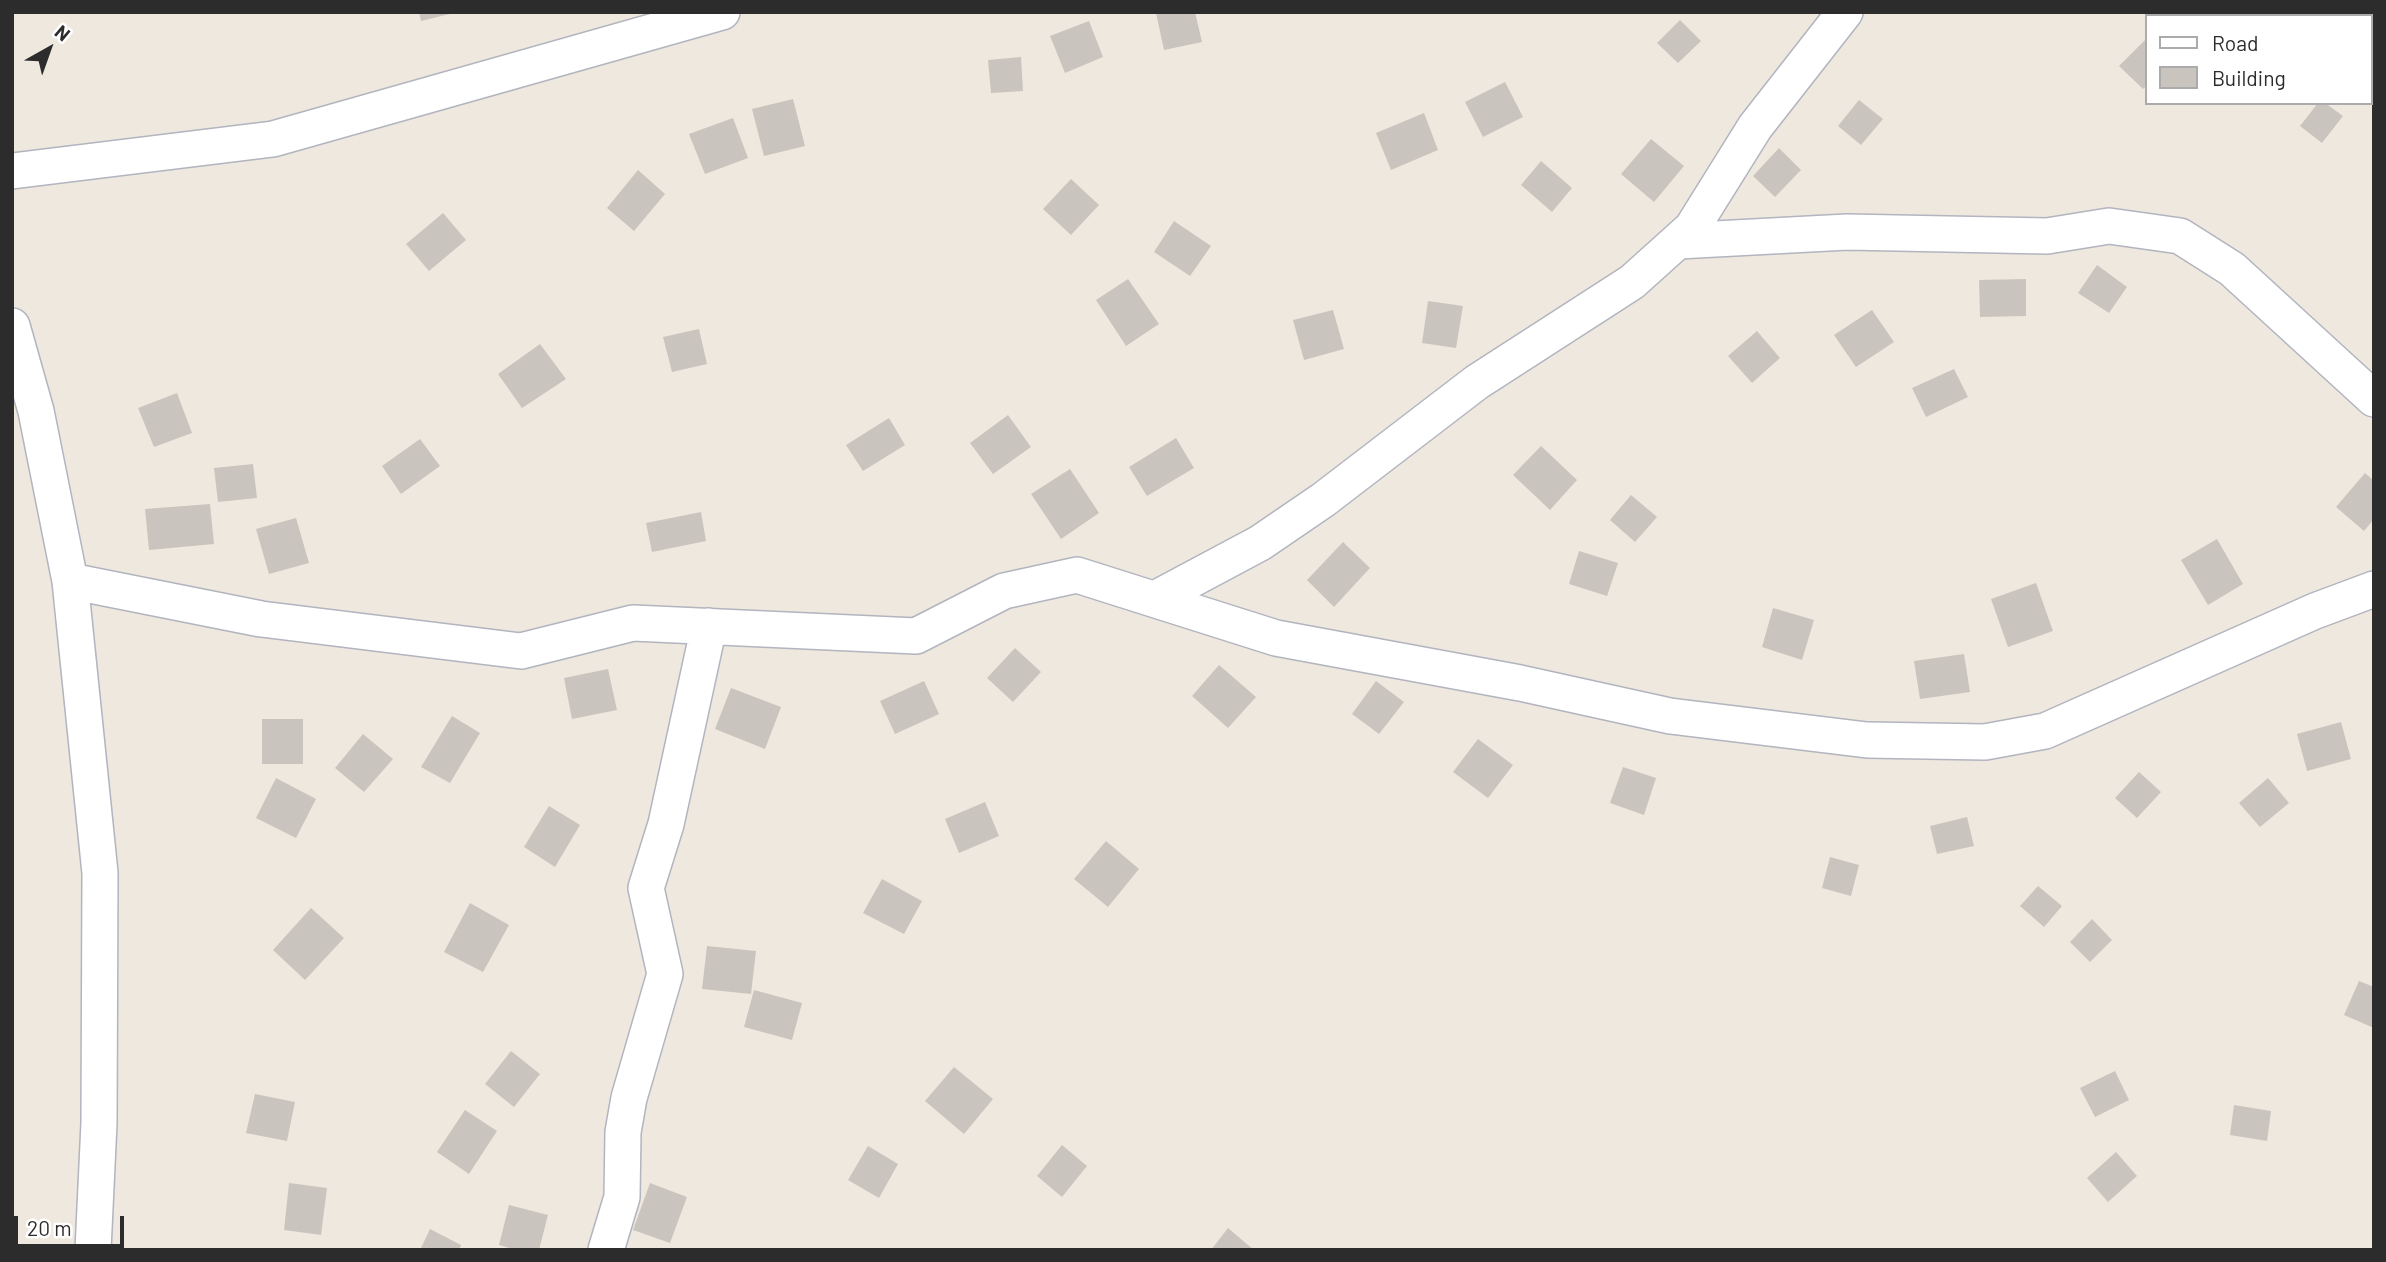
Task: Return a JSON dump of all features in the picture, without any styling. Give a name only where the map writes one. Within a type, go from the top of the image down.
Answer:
[{"type":"street","points":[[12,171],[273,139],[722,12]]},
{"type":"street","points":[[1155,599],[1281,529],[1477,382],[1632,282],[1692,228],[1755,127],[1845,12]]},
{"type":"street","points":[[1678,241],[1847,232],[2047,236],[2109,226],[2180,236],[2232,269],[2374,399]]},
{"type":"street","points":[[12,326],[36,411],[71,581],[100,873],[99,1123],[93,1250]]},
{"type":"street","points":[[71,581],[261,619],[521,651],[633,623],[916,636],[1004,591],[1077,575],[1276,638],[1520,683],[1670,716],[1867,740],[1985,742],[2045,731],[2315,611],[2374,589]]},
{"type":"street","points":[[606,1250],[621,1197],[623,1132],[629,1098],[665,974],[646,888],[666,824],[709,626]]},
{"type":"building","points":[[419,12],[454,12],[454,13],[421,21]]},
{"type":"building","points":[[1195,12],[1202,42],[1164,50],[1156,13]]},
{"type":"building","points":[[1680,20],[1701,41],[1678,63],[1657,43]]},
{"type":"building","points":[[1089,21],[1103,57],[1065,73],[1050,36]]},
{"type":"building","points":[[2144,41],[2143,89],[2119,66]]},
{"type":"building","points":[[1021,57],[1023,91],[991,93],[988,60]]},
{"type":"building","points":[[1505,82],[1523,117],[1483,137],[1465,102]]},
{"type":"building","points":[[793,99],[805,146],[764,156],[752,109]]},
{"type":"building","points":[[1859,100],[1883,119],[1861,145],[1838,126]]},
{"type":"building","points":[[2316,105],[2328,105],[2343,116],[2322,143],[2300,126]]},
{"type":"building","points":[[1424,113],[1438,150],[1391,170],[1376,133]]},
{"type":"building","points":[[733,118],[748,158],[705,174],[689,134]]},
{"type":"building","points":[[1651,139],[1684,166],[1654,202],[1621,174]]},
{"type":"building","points":[[1779,148],[1801,170],[1775,197],[1753,176]]},
{"type":"building","points":[[1541,161],[1572,188],[1552,212],[1521,185]]},
{"type":"building","points":[[638,170],[665,194],[634,231],[607,208]]},
{"type":"building","points":[[1071,179],[1099,205],[1071,235],[1043,209]]},
{"type":"building","points":[[443,213],[466,240],[429,271],[406,244]]},
{"type":"building","points":[[1174,221],[1211,246],[1190,276],[1154,252]]},
{"type":"building","points":[[2097,265],[2127,287],[2109,313],[2078,293]]},
{"type":"building","points":[[1128,279],[1159,324],[1126,346],[1096,300]]},
{"type":"building","points":[[2026,279],[2026,316],[1980,317],[1979,280]]},
{"type":"building","points":[[1428,301],[1463,306],[1456,348],[1422,343]]},
{"type":"building","points":[[1333,310],[1344,349],[1304,360],[1293,320]]},
{"type":"building","points":[[1872,310],[1894,342],[1856,367],[1834,335]]},
{"type":"building","points":[[699,329],[707,364],[672,372],[663,337]]},
{"type":"building","points":[[1757,331],[1780,358],[1752,383],[1728,356]]},
{"type":"building","points":[[540,344],[566,379],[522,408],[498,374]]},
{"type":"building","points":[[1954,369],[1968,397],[1926,417],[1912,388]]},
{"type":"building","points":[[177,393],[192,433],[154,447],[138,408]]},
{"type":"building","points":[[1008,415],[1031,447],[993,474],[970,443]]},
{"type":"building","points":[[889,418],[905,445],[863,471],[846,445]]},
{"type":"building","points":[[1176,438],[1194,468],[1147,496],[1129,467]]},
{"type":"building","points":[[420,439],[440,466],[401,494],[382,466]]},
{"type":"building","points":[[1541,446],[1577,480],[1550,510],[1513,475]]},
{"type":"building","points":[[253,464],[257,498],[218,502],[214,468]]},
{"type":"building","points":[[1070,469],[1099,513],[1061,539],[1031,494]]},
{"type":"building","points":[[2365,473],[2374,481],[2374,519],[2364,531],[2336,507]]},
{"type":"building","points":[[1631,495],[1657,517],[1635,542],[1610,520]]},
{"type":"building","points":[[210,504],[214,544],[149,550],[145,509]]},
{"type":"building","points":[[701,512],[706,541],[652,552],[646,523]]},
{"type":"building","points":[[296,518],[309,563],[269,574],[256,529]]},
{"type":"building","points":[[2217,539],[2243,584],[2208,605],[2181,560]]},
{"type":"building","points":[[1343,542],[1370,568],[1334,607],[1307,580]]},
{"type":"building","points":[[1579,551],[1618,563],[1607,596],[1569,584]]},
{"type":"building","points":[[2036,583],[2053,631],[2008,647],[1991,599]]},
{"type":"building","points":[[1773,608],[1814,620],[1802,660],[1762,647]]},
{"type":"building","points":[[1015,648],[1041,672],[1013,702],[987,678]]},
{"type":"building","points":[[1964,654],[1970,692],[1920,699],[1914,661]]},
{"type":"building","points":[[1219,665],[1256,697],[1228,728],[1192,696]]},
{"type":"building","points":[[608,669],[617,710],[572,719],[564,678]]},
{"type":"building","points":[[924,681],[939,714],[895,734],[880,701]]},
{"type":"building","points":[[1376,681],[1404,702],[1379,734],[1352,714]]},
{"type":"building","points":[[731,688],[781,707],[765,749],[715,729]]},
{"type":"building","points":[[452,716],[480,733],[450,783],[421,767]]},
{"type":"building","points":[[262,719],[303,719],[303,764],[262,764]]},
{"type":"building","points":[[2341,722],[2351,759],[2307,771],[2297,734]]},
{"type":"building","points":[[363,734],[393,759],[364,792],[335,768]]},
{"type":"building","points":[[1478,739],[1513,765],[1488,798],[1453,772]]},
{"type":"building","points":[[1623,767],[1656,778],[1644,815],[1610,803]]},
{"type":"building","points":[[2139,772],[2161,792],[2137,818],[2115,798]]},
{"type":"building","points":[[276,778],[316,799],[296,838],[256,818]]},
{"type":"building","points":[[2268,778],[2289,803],[2260,827],[2239,803]]},
{"type":"building","points":[[985,802],[999,836],[959,853],[945,819]]},
{"type":"building","points":[[549,806],[580,825],[555,867],[524,847]]},
{"type":"building","points":[[1967,817],[1974,846],[1937,854],[1930,826]]},
{"type":"building","points":[[1106,841],[1139,869],[1108,907],[1074,879]]},
{"type":"building","points":[[1830,857],[1859,865],[1851,896],[1822,888]]},
{"type":"building","points":[[882,879],[922,901],[904,934],[863,913]]},
{"type":"building","points":[[2038,886],[2062,906],[2044,927],[2020,906]]},
{"type":"building","points":[[470,903],[509,925],[483,972],[444,952]]},
{"type":"building","points":[[311,908],[344,938],[305,980],[273,950]]},
{"type":"building","points":[[2092,919],[2112,940],[2090,962],[2070,942]]},
{"type":"building","points":[[707,946],[756,951],[751,994],[702,989]]},
{"type":"building","points":[[2359,981],[2374,987],[2374,1028],[2344,1015]]},
{"type":"building","points":[[754,990],[802,1003],[792,1040],[744,1027]]},
{"type":"building","points":[[511,1051],[540,1074],[514,1107],[485,1084]]},
{"type":"building","points":[[954,1067],[993,1099],[964,1134],[925,1101]]},
{"type":"building","points":[[2115,1071],[2129,1100],[2095,1117],[2080,1088]]},
{"type":"building","points":[[255,1094],[295,1102],[287,1141],[246,1133]]},
{"type":"building","points":[[2234,1105],[2271,1111],[2267,1141],[2230,1135]]},
{"type":"building","points":[[465,1110],[497,1131],[469,1174],[437,1152]]},
{"type":"building","points":[[1062,1145],[1087,1166],[1062,1197],[1037,1176]]},
{"type":"building","points":[[868,1146],[898,1164],[879,1198],[848,1180]]},
{"type":"building","points":[[2116,1152],[2137,1176],[2108,1202],[2087,1178]]},
{"type":"building","points":[[289,1183],[327,1188],[321,1235],[284,1230]]},
{"type":"building","points":[[650,1183],[687,1197],[670,1243],[633,1230]]},
{"type":"building","points":[[509,1205],[548,1215],[539,1250],[516,1250],[499,1245]]},
{"type":"building","points":[[1228,1228],[1254,1250],[1211,1250]]},
{"type":"building","points":[[430,1229],[461,1245],[459,1250],[420,1250]]}]
